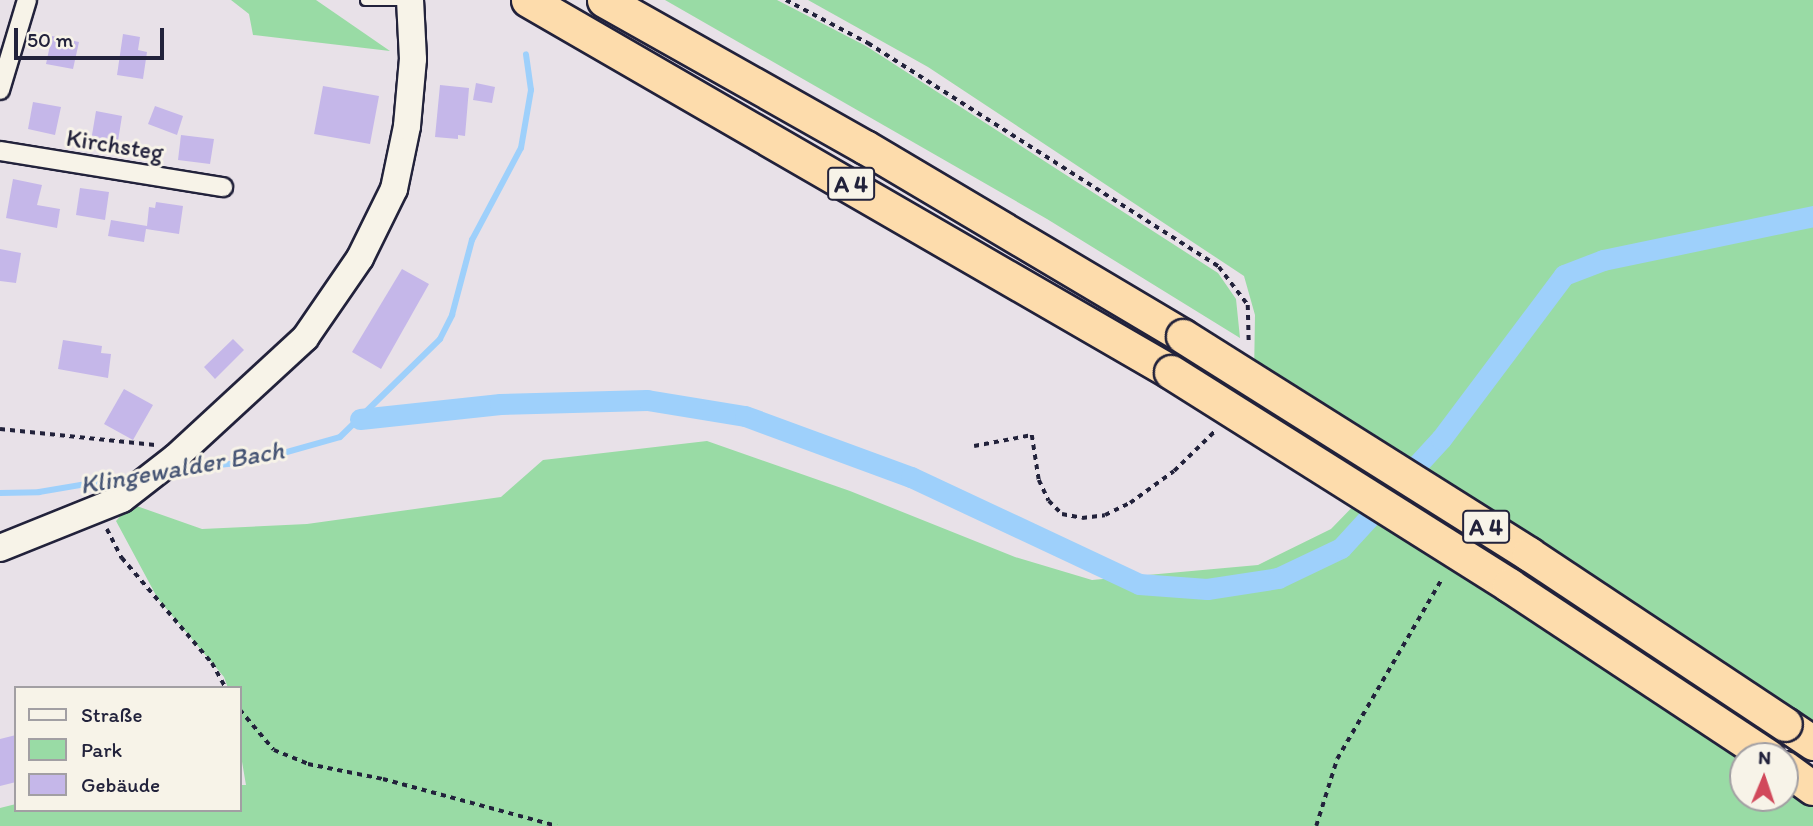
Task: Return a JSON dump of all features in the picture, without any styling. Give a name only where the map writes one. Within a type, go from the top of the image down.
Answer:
[{"type":"highway","name":"A 4","points":[[528,0],[1171,372],[1488,571],[1746,742]]},
{"type":"highway","name":"A 4","points":[[604,0],[865,146],[1184,336],[1529,554],[1813,743]]},
{"type":"street","points":[[0,90],[27,0]]},
{"type":"street","points":[[0,548],[98,511],[136,488],[181,452],[305,338],[360,258],[378,222],[403,158],[413,59],[410,0]]},
{"type":"street","name":"Kirchsteg","points":[[0,151],[223,187]]},
{"type":"lane","points":[[365,0],[410,0]]},
{"type":"path","points":[[0,429],[181,452]]},
{"type":"path","points":[[98,511],[122,558],[212,663],[225,686]]},
{"type":"path","points":[[1316,826],[1337,759],[1441,580]]},
{"type":"path","points":[[242,712],[274,750],[308,764],[383,779],[557,826]]},
{"type":"green space","points":[[231,0],[316,0],[390,51],[253,35],[249,14]]},
{"type":"green space","points":[[665,0],[777,0],[866,46],[1218,273],[1236,299],[1240,338],[1047,219]]},
{"type":"green space","points":[[808,0],[1813,0],[1813,742],[1254,375],[1255,315],[1244,276],[928,67]]},
{"type":"green space","points":[[707,441],[850,491],[1015,557],[1092,580],[1258,565],[1331,529],[1366,493],[1729,746],[1729,812],[1799,812],[1799,782],[1813,791],[1813,826],[0,826],[0,808],[14,804],[14,812],[242,812],[242,785],[246,785],[242,762],[242,686],[227,686],[224,677],[158,599],[116,521],[131,504],[202,529],[307,524],[501,497],[543,460]]},
{"type":"building","points":[[123,34],[140,37],[138,50],[147,52],[143,79],[117,75]]},
{"type":"building","points":[[52,36],[79,42],[73,69],[46,64]]},
{"type":"building","points":[[476,83],[495,87],[492,103],[473,100]]},
{"type":"building","points":[[440,85],[469,88],[465,136],[458,135],[458,139],[435,137]]},
{"type":"building","points":[[323,86],[379,96],[370,144],[314,134]]},
{"type":"building","points":[[33,102],[61,107],[55,135],[28,129]]},
{"type":"building","points":[[155,106],[183,116],[177,135],[148,124]]},
{"type":"building","points":[[96,111],[122,116],[118,141],[108,140],[106,149],[90,147]]},
{"type":"building","points":[[181,135],[214,139],[210,164],[178,160]]},
{"type":"building","points":[[13,179],[42,185],[37,205],[60,209],[57,228],[6,218]]},
{"type":"building","points":[[80,188],[109,192],[105,220],[76,215]]},
{"type":"building","points":[[156,202],[183,206],[179,234],[146,229],[144,242],[108,236],[111,220],[147,226],[149,207],[155,208]]},
{"type":"building","points":[[0,249],[21,253],[16,283],[0,281]]},
{"type":"building","points":[[402,269],[429,284],[381,369],[352,352]]},
{"type":"building","points":[[233,339],[244,350],[215,379],[204,367]]},
{"type":"building","points":[[63,340],[102,346],[101,353],[111,354],[108,378],[58,369]]},
{"type":"building","points":[[124,389],[153,405],[133,440],[104,424]]},
{"type":"building","points":[[14,736],[14,782],[0,786],[0,739]]},
{"type":"waterway","name":"Klingewalder Bach","points":[[174,470],[255,461],[340,437],[440,339],[452,315],[472,240],[521,148],[531,90],[526,54]]},
{"type":"waterway","points":[[360,419],[500,404],[647,400],[745,416],[911,477],[1139,584],[1207,589],[1278,578],[1341,548],[1441,439],[1564,275],[1603,260],[1813,216]]},
{"type":"waterway","name":"Klingewalder Bach","points":[[0,493],[39,492],[139,475]]}]
